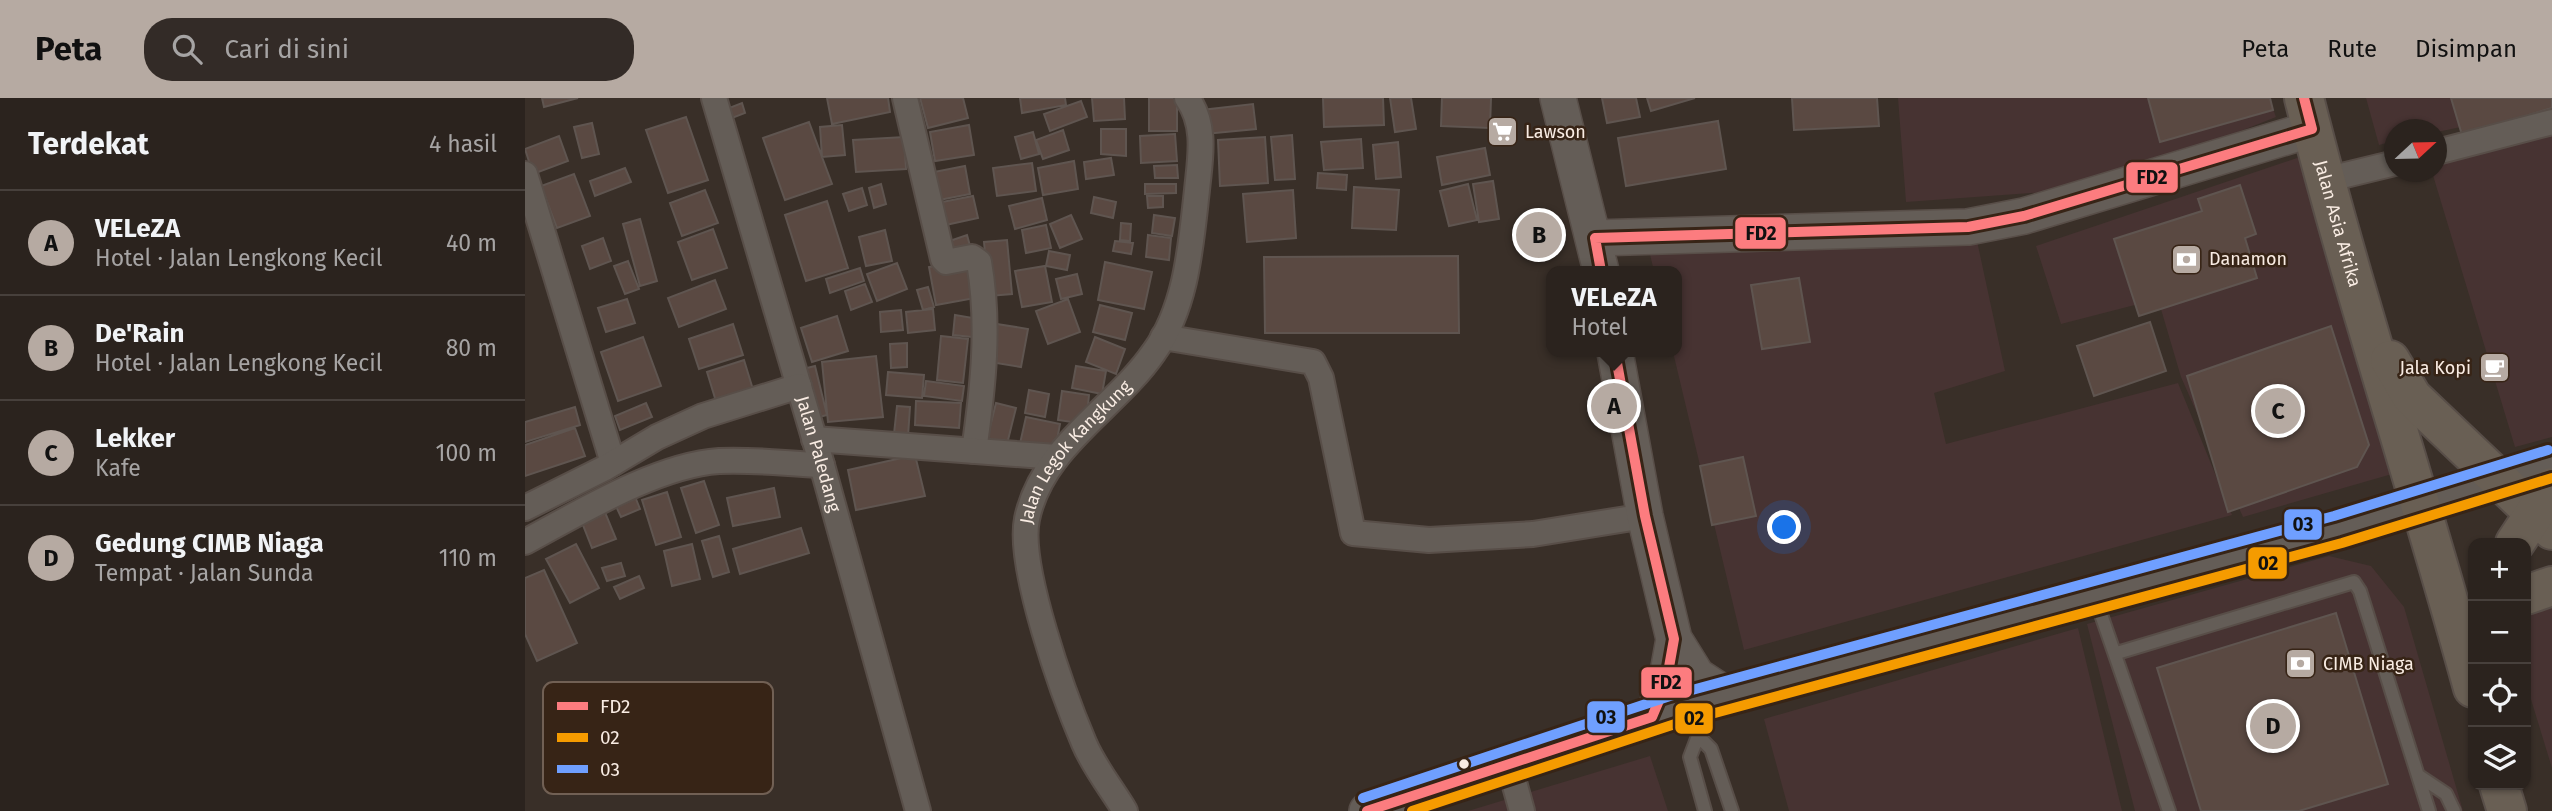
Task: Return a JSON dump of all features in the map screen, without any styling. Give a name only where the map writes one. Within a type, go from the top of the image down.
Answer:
[{"type":"main road","points":[[1558,98],[1598,255],[1968,227],[2024,216],[2308,113]]},
{"type":"main road","name":"Jalan Asia Afrika","points":[[2308,113],[2360,309]]},
{"type":"main road","points":[[2360,309],[2412,397],[2538,518]]},
{"type":"main road","points":[[2360,309],[2423,504],[2468,670]]},
{"type":"main road","points":[[1616,357],[1645,516],[1674,639],[1697,676],[1707,709]]},
{"type":"main road","points":[[1367,811],[1652,717],[1707,709],[2094,595],[2423,504],[2552,463]]},
{"type":"main road","points":[[2531,593],[2552,586]]},
{"type":"main road","points":[[1652,717],[1666,684],[1674,639]]},
{"type":"main road","points":[[2501,790],[2507,811]]},
{"type":"street","name":"Jalan Paledang","points":[[713,98],[818,451],[918,811]]},
{"type":"street","points":[[905,98],[943,259],[946,262],[972,257],[979,262],[985,326],[983,384],[974,451]]},
{"type":"street","name":"Jalan Legok Kangkung","points":[[1125,811],[1084,745],[1044,628],[1025,545],[1027,519],[1038,486],[1057,457],[1154,353],[1187,275],[1201,149],[1198,118],[1187,98]]},
{"type":"street","points":[[2447,149],[2552,122]]},
{"type":"street","points":[[2325,180],[2384,166]]},
{"type":"street","points":[[525,174],[613,463]]},
{"type":"street","points":[[1163,337],[1313,362],[1321,378],[1353,533],[1442,539],[1534,534],[1645,516]]},
{"type":"street","points":[[525,508],[657,437],[703,416],[799,386]]},
{"type":"street","points":[[525,542],[638,484],[674,471],[716,461],[818,451],[974,451],[1057,457]]},
{"type":"street","points":[[1509,764],[1522,811]]},
{"type":"lane","points":[[2117,653],[2354,582],[2360,591],[2429,811]]},
{"type":"lane","points":[[2094,595],[2107,637],[2117,653],[2169,811]]},
{"type":"lane","points":[[1705,811],[1690,757],[1707,709]]},
{"type":"lane","points":[[1707,709],[1711,748],[1733,811]]},
{"type":"lane","points":[[2420,776],[2446,794],[2454,811]]},
{"type":"shaded area","points":[[1898,98],[2269,98],[2276,117],[2150,167],[2046,192],[1906,202]]},
{"type":"shaded area","points":[[2366,98],[2552,98],[2552,108],[2447,130],[2447,119],[2384,119],[2384,144],[2379,145]]},
{"type":"shaded area","points":[[2552,127],[2552,437],[2515,447],[2435,182],[2447,182],[2447,154]]},
{"type":"shaded area","points":[[2303,156],[2399,472],[2243,517],[2181,377],[2158,299],[2061,324],[2036,246]]},
{"type":"shaded area","points":[[1646,238],[1977,241],[2005,371],[1934,393],[1946,444],[2178,383],[2232,515],[1744,650],[1674,357],[1682,357],[1682,266],[1653,266]]},
{"type":"shaded area","points":[[2329,556],[2371,566],[2404,607],[2463,811],[2135,811],[2087,624]]},
{"type":"shaded area","points":[[2552,604],[2552,768],[2531,699],[2531,611]]},
{"type":"shaded area","points":[[2078,628],[2122,811],[1789,811],[1764,719]]},
{"type":"shaded area","points":[[1650,756],[1668,811],[1468,811]]},
{"type":"building","points":[[542,98],[578,98],[544,107]]},
{"type":"building","points":[[827,98],[888,98],[890,112],[832,124]]},
{"type":"building","points":[[920,98],[963,98],[968,118],[928,128]]},
{"type":"building","points":[[1020,98],[1065,98],[1066,105],[1022,113]]},
{"type":"building","points":[[1092,98],[1124,98],[1125,119],[1094,121]]},
{"type":"building","points":[[1149,98],[1177,98],[1177,131],[1149,131]]},
{"type":"building","points":[[1323,98],[1383,98],[1384,125],[1324,127]]},
{"type":"building","points":[[1390,98],[1411,98],[1416,129],[1395,132]]},
{"type":"building","points":[[1442,98],[1491,98],[1490,128],[1441,126]]},
{"type":"building","points":[[1602,98],[1636,98],[1640,117],[1607,123]]},
{"type":"building","points":[[1647,98],[1695,98],[1651,111]]},
{"type":"building","points":[[1792,98],[1877,98],[1879,126],[1794,130]]},
{"type":"building","points":[[2148,98],[2270,98],[2273,110],[2160,142]]},
{"type":"building","points":[[2451,98],[2552,98],[2552,108],[2462,135]]},
{"type":"building","points":[[1081,101],[1087,117],[1050,131],[1044,114]]},
{"type":"building","points":[[742,103],[745,113],[732,118],[729,108]]},
{"type":"building","points":[[1253,104],[1256,129],[1205,134],[1202,110]]},
{"type":"building","points":[[686,117],[708,180],[668,193],[646,130]]},
{"type":"building","points":[[1718,121],[1726,169],[1626,186],[1618,138]]},
{"type":"building","points":[[809,122],[832,184],[785,200],[763,138]]},
{"type":"building","points":[[592,123],[599,154],[582,158],[574,127]]},
{"type":"building","points":[[842,125],[845,155],[822,157],[820,127]]},
{"type":"building","points":[[969,125],[974,155],[935,161],[930,132]]},
{"type":"building","points":[[1101,129],[1126,129],[1126,156],[1101,154]]},
{"type":"building","points":[[1063,130],[1069,150],[1043,159],[1036,140]]},
{"type":"building","points":[[1033,132],[1039,154],[1021,159],[1015,137]]},
{"type":"building","points":[[1175,134],[1177,161],[1141,163],[1140,136]]},
{"type":"building","points":[[1292,135],[1295,179],[1275,180],[1271,137]]},
{"type":"building","points":[[559,136],[568,161],[533,174],[525,149]]},
{"type":"building","points":[[904,137],[906,169],[856,172],[853,140]]},
{"type":"building","points":[[1265,137],[1268,183],[1220,186],[1218,140]]},
{"type":"building","points":[[1361,139],[1363,168],[1324,170],[1321,142]]},
{"type":"building","points":[[1398,142],[1401,177],[1376,179],[1373,145]]},
{"type":"building","points":[[1485,148],[1490,175],[1442,185],[1437,157]]},
{"type":"building","points":[[1111,158],[1114,175],[1086,179],[1084,162]]},
{"type":"building","points":[[1074,161],[1078,189],[1043,195],[1038,168]]},
{"type":"building","points":[[1032,163],[1036,191],[997,196],[993,168]]},
{"type":"building","points":[[1177,165],[1178,178],[1155,178],[1154,166]]},
{"type":"building","points":[[965,166],[970,194],[934,201],[929,173]]},
{"type":"building","points":[[625,168],[631,182],[595,196],[590,181]]},
{"type":"building","points":[[1318,173],[1347,175],[1346,190],[1317,188]]},
{"type":"building","points":[[574,174],[590,216],[557,228],[541,186]]},
{"type":"building","points":[[1493,181],[1499,219],[1479,222],[1473,184]]},
{"type":"building","points":[[881,184],[886,204],[874,208],[869,188]]},
{"type":"building","points":[[1145,184],[1176,184],[1176,193],[1145,194]]},
{"type":"building","points":[[1468,184],[1477,220],[1449,226],[1440,191]]},
{"type":"building","name":"Danamon","points":[[2240,185],[2256,234],[2245,238],[2257,278],[2139,316],[2114,239],[2202,211],[2198,199]]},
{"type":"building","points":[[1354,187],[1399,190],[1396,230],[1352,228]]},
{"type":"building","points":[[862,188],[867,205],[849,211],[843,194]]},
{"type":"building","points":[[705,190],[718,223],[682,236],[670,203]]},
{"type":"building","points":[[1293,190],[1296,238],[1247,242],[1243,194]]},
{"type":"building","points":[[973,196],[978,218],[941,226],[937,203]]},
{"type":"building","points":[[1147,196],[1163,196],[1163,207],[1148,208]]},
{"type":"building","points":[[1094,197],[1116,202],[1113,218],[1091,213]]},
{"type":"building","points":[[1042,198],[1047,220],[1015,229],[1009,206]]},
{"type":"building","points":[[827,201],[848,268],[806,281],[785,215]]},
{"type":"building","points":[[1071,215],[1082,239],[1060,248],[1050,224]]},
{"type":"building","points":[[1154,215],[1175,218],[1172,236],[1152,233]]},
{"type":"building","points":[[640,219],[657,281],[640,286],[623,224]]},
{"type":"building","points":[[1121,223],[1131,224],[1130,241],[1120,240]]},
{"type":"building","points":[[1046,225],[1051,248],[1026,253],[1022,230]]},
{"type":"building","points":[[713,229],[727,268],[692,280],[678,242]]},
{"type":"building","points":[[885,230],[892,261],[866,266],[859,237]]},
{"type":"building","points":[[967,235],[972,253],[949,260],[944,243]]},
{"type":"building","points":[[1148,235],[1171,238],[1169,260],[1146,257]]},
{"type":"building","points":[[603,238],[611,261],[590,269],[582,246]]},
{"type":"building","points":[[1007,240],[1012,294],[989,296],[984,242]]},
{"type":"building","points":[[1115,241],[1133,243],[1131,254],[1113,251]]},
{"type":"building","points":[[1049,251],[1070,255],[1067,270],[1046,266]]},
{"type":"building","points":[[1458,256],[1459,333],[1265,333],[1264,257]]},
{"type":"building","points":[[968,260],[975,298],[936,305],[929,267]]},
{"type":"building","points":[[628,261],[639,289],[625,294],[614,266]]},
{"type":"building","points":[[1105,262],[1152,272],[1144,309],[1098,300]]},
{"type":"building","points":[[897,263],[907,289],[877,301],[867,274]]},
{"type":"building","points":[[1045,266],[1052,302],[1022,307],[1015,271]]},
{"type":"building","points":[[860,268],[864,281],[830,293],[826,279]]},
{"type":"building","points":[[1077,274],[1082,294],[1061,299],[1056,279]]},
{"type":"building","points":[[1799,278],[1810,342],[1762,349],[1751,285]]},
{"type":"building","points":[[715,280],[726,309],[679,327],[668,298]]},
{"type":"building","points":[[865,284],[872,302],[851,310],[845,291]]},
{"type":"building","points":[[928,287],[934,307],[923,310],[917,290]]},
{"type":"building","points":[[627,299],[635,323],[606,332],[598,308]]},
{"type":"building","points":[[1068,299],[1080,332],[1048,344],[1036,311]]},
{"type":"building","points":[[1100,305],[1132,313],[1125,340],[1093,332]]},
{"type":"building","points":[[933,309],[935,330],[908,333],[906,312]]},
{"type":"building","points":[[901,310],[903,330],[881,332],[880,312]]},
{"type":"building","points":[[955,315],[973,318],[972,337],[953,335]]},
{"type":"building","points":[[837,316],[848,351],[812,362],[801,328]]},
{"type":"building","points":[[2150,322],[2166,371],[2094,396],[2077,346]]},
{"type":"building","points":[[733,324],[743,355],[699,369],[689,339]]},
{"type":"building","points":[[997,324],[1028,329],[1021,367],[990,362]]},
{"type":"building","points":[[2331,326],[2369,445],[2357,467],[2228,512],[2187,376]]},
{"type":"building","points":[[941,336],[968,339],[963,383],[937,380]]},
{"type":"building","points":[[643,337],[661,386],[618,401],[601,352]]},
{"type":"building","points":[[1095,337],[1125,349],[1116,374],[1086,362]]},
{"type":"building","points":[[907,343],[907,367],[891,368],[890,344]]},
{"type":"building","points":[[876,356],[883,417],[828,422],[822,362]]},
{"type":"building","points":[[744,360],[755,396],[718,408],[707,372]]},
{"type":"building","points":[[815,366],[827,415],[811,419],[799,370]]},
{"type":"building","points":[[1076,366],[1106,371],[1102,394],[1072,388]]},
{"type":"building","points":[[888,372],[924,375],[922,398],[886,395]]},
{"type":"building","points":[[926,381],[964,386],[962,401],[924,396]]},
{"type":"building","points":[[1029,390],[1049,394],[1045,417],[1025,413]]},
{"type":"building","points":[[1062,391],[1089,395],[1086,424],[1058,420]]},
{"type":"building","points":[[916,401],[961,403],[959,428],[915,425]]},
{"type":"building","points":[[646,403],[652,417],[620,430],[615,416]]},
{"type":"building","points":[[996,403],[1016,408],[1006,448],[986,443]]},
{"type":"building","points":[[897,406],[910,407],[908,436],[894,434]]},
{"type":"building","points":[[575,407],[580,425],[525,442],[525,422]]},
{"type":"building","points":[[1026,417],[1060,424],[1054,456],[1019,448]]},
{"type":"building","points":[[575,428],[585,456],[525,476],[525,445]]},
{"type":"building","points":[[915,455],[925,496],[856,510],[848,470]]},
{"type":"building","points":[[1743,457],[1756,516],[1712,525],[1700,466]]},
{"type":"building","points":[[704,481],[719,525],[696,533],[681,488]]},
{"type":"building","points":[[774,488],[780,517],[733,526],[727,498]]},
{"type":"building","points":[[667,492],[681,537],[656,545],[642,500]]},
{"type":"building","points":[[634,494],[640,509],[621,517],[614,502]]},
{"type":"building","points":[[602,505],[616,539],[592,548],[579,515]]},
{"type":"building","points":[[801,528],[809,553],[740,574],[733,549]]},
{"type":"building","points":[[719,536],[729,572],[713,577],[702,541]]},
{"type":"building","points":[[576,544],[599,588],[570,603],[546,559]]},
{"type":"building","points":[[692,544],[700,579],[672,586],[664,551]]},
{"type":"building","points":[[621,563],[625,576],[607,581],[602,568]]},
{"type":"building","points":[[544,570],[577,643],[537,661],[525,634],[525,578]]},
{"type":"building","points":[[639,576],[644,588],[620,599],[614,587]]},
{"type":"building","points":[[2336,613],[2388,784],[2299,811],[2201,811],[2157,668]]},
{"type":"transit line","name":"FD2","points":[[1600,266],[1595,238],[1968,227],[2024,216],[2312,129],[2304,98]]},
{"type":"transit line","name":"FD2","points":[[1367,811],[1652,717],[1666,684],[1674,639],[1645,516],[1616,357]]},
{"type":"transit line","name":"03","points":[[1363,798],[1670,696],[2334,516],[2548,450]]},
{"type":"transit line","name":"02","points":[[1412,811],[1678,723],[2342,543],[2552,478]]},
{"type":"place","name":"Lawson","points":[[1502,132]]},
{"type":"place","name":"De'Rain","points":[[1539,235]]},
{"type":"place","name":"Danamon","points":[[2186,259]]},
{"type":"place","name":"Jala Kopi","points":[[2494,368]]},
{"type":"place","name":"VELeZA","points":[[1614,406]]},
{"type":"place","name":"Lekker","points":[[2278,411]]},
{"type":"place","name":"CIMB Niaga","points":[[2300,664]]},
{"type":"place","name":"Gedung CIMB Niaga","points":[[2273,726]]}]
